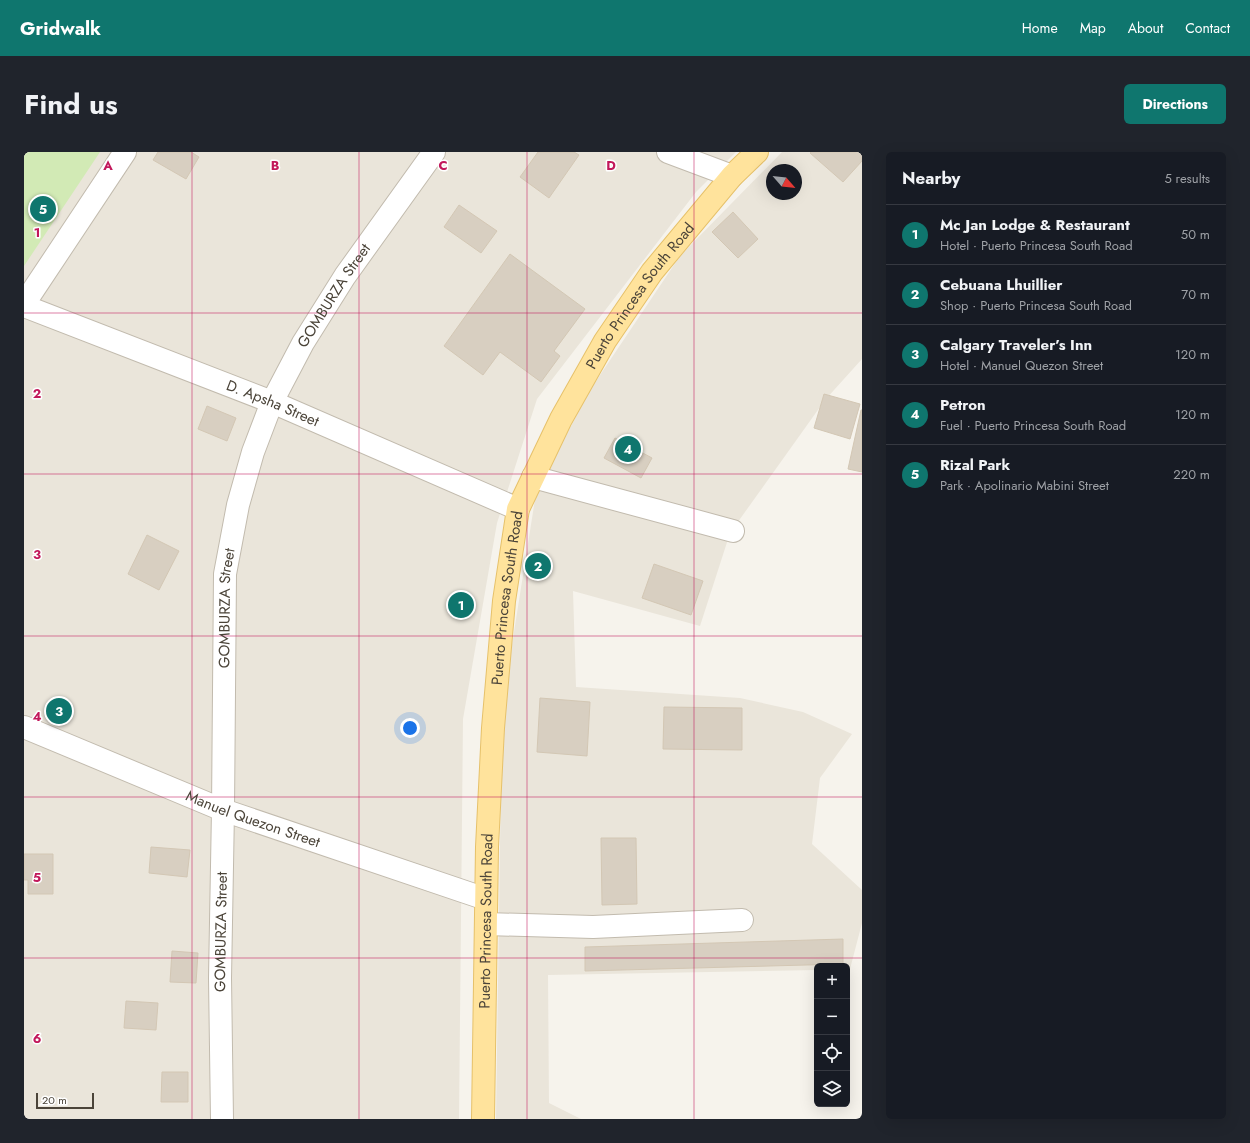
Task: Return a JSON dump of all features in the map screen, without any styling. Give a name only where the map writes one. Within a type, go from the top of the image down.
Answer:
[{"type":"main road","name":"Puerto Princesa South Road","points":[[483,1119],[487,847],[493,728],[504,601],[518,509],[561,419],[605,341],[652,272],[732,176],[757,152]]},
{"type":"street","points":[[24,305],[125,152]]},
{"type":"street","name":"GOMBURZA Street","points":[[222,1119],[220,978],[225,574],[238,505],[253,452],[272,402],[303,343],[345,276],[434,152]]},
{"type":"street","points":[[668,152],[732,176]]},
{"type":"street","name":"D. Apsha Street","points":[[24,305],[272,402],[518,509]]},
{"type":"street","points":[[533,477],[733,531]]},
{"type":"street","name":"Manuel Quezon Street","points":[[24,726],[223,810],[486,899]]},
{"type":"street","points":[[486,924],[593,927],[742,920]]},
{"type":"shaded area","points":[[24,152],[736,152],[696,192],[537,399],[497,523],[463,719],[459,1119],[24,1119]]},
{"type":"shaded area","points":[[782,152],[862,152],[862,359],[825,400],[730,533],[700,626],[573,591],[576,687],[740,698],[803,712],[852,734],[820,778],[812,844],[862,890],[862,923],[850,969],[850,963],[814,963],[814,970],[548,975],[549,1103],[581,1119],[496,1119],[502,708],[536,493],[590,390],[680,256],[766,168],[766,200],[802,200],[802,164],[770,164]]},
{"type":"green space","points":[[24,152],[100,152],[24,266]]},
{"type":"building","points":[[158,152],[191,152],[199,157],[186,179],[153,160]]},
{"type":"building","points":[[538,152],[574,152],[579,155],[549,198],[520,177]]},
{"type":"building","points":[[862,152],[862,161],[843,182],[810,153]]},
{"type":"building","points":[[459,205],[497,231],[481,253],[444,227]]},
{"type":"building","points":[[733,212],[758,239],[738,258],[712,232]]},
{"type":"building","points":[[510,254],[585,309],[554,351],[560,356],[541,382],[500,352],[483,375],[444,346]]},
{"type":"building","points":[[824,394],[860,404],[850,439],[814,428]]},
{"type":"building","points":[[207,406],[236,418],[227,441],[198,429]]},
{"type":"building","points":[[862,410],[862,472],[848,469]]},
{"type":"building","points":[[615,438],[652,458],[641,478],[604,458]]},
{"type":"building","points":[[147,535],[179,551],[159,590],[128,574]]},
{"type":"building","points":[[654,564],[703,581],[691,615],[642,598]]},
{"type":"building","points":[[540,698],[590,702],[587,756],[537,752]]},
{"type":"building","points":[[664,707],[742,708],[742,750],[663,749]]},
{"type":"building","points":[[601,838],[636,838],[637,904],[602,905]]},
{"type":"building","points":[[151,847],[190,850],[187,877],[149,873]]},
{"type":"building","points":[[24,854],[53,854],[53,894],[28,894],[28,880],[24,880]]},
{"type":"building","points":[[843,939],[843,963],[585,971],[585,947]]},
{"type":"building","points":[[172,951],[198,953],[196,983],[170,982]]},
{"type":"building","points":[[126,1001],[158,1003],[156,1030],[124,1028]]},
{"type":"building","points":[[162,1072],[188,1072],[188,1102],[161,1102]]},
{"type":"place","name":"Rizal Park","points":[[43,209]]},
{"type":"place","name":"Petron","points":[[628,449]]},
{"type":"place","name":"Cebuana Lhuillier","points":[[538,566]]},
{"type":"place","name":"Mc Jan Lodge & Restaurant","points":[[461,605]]},
{"type":"place","name":"Calgary Traveler’s Inn","points":[[59,711]]}]
